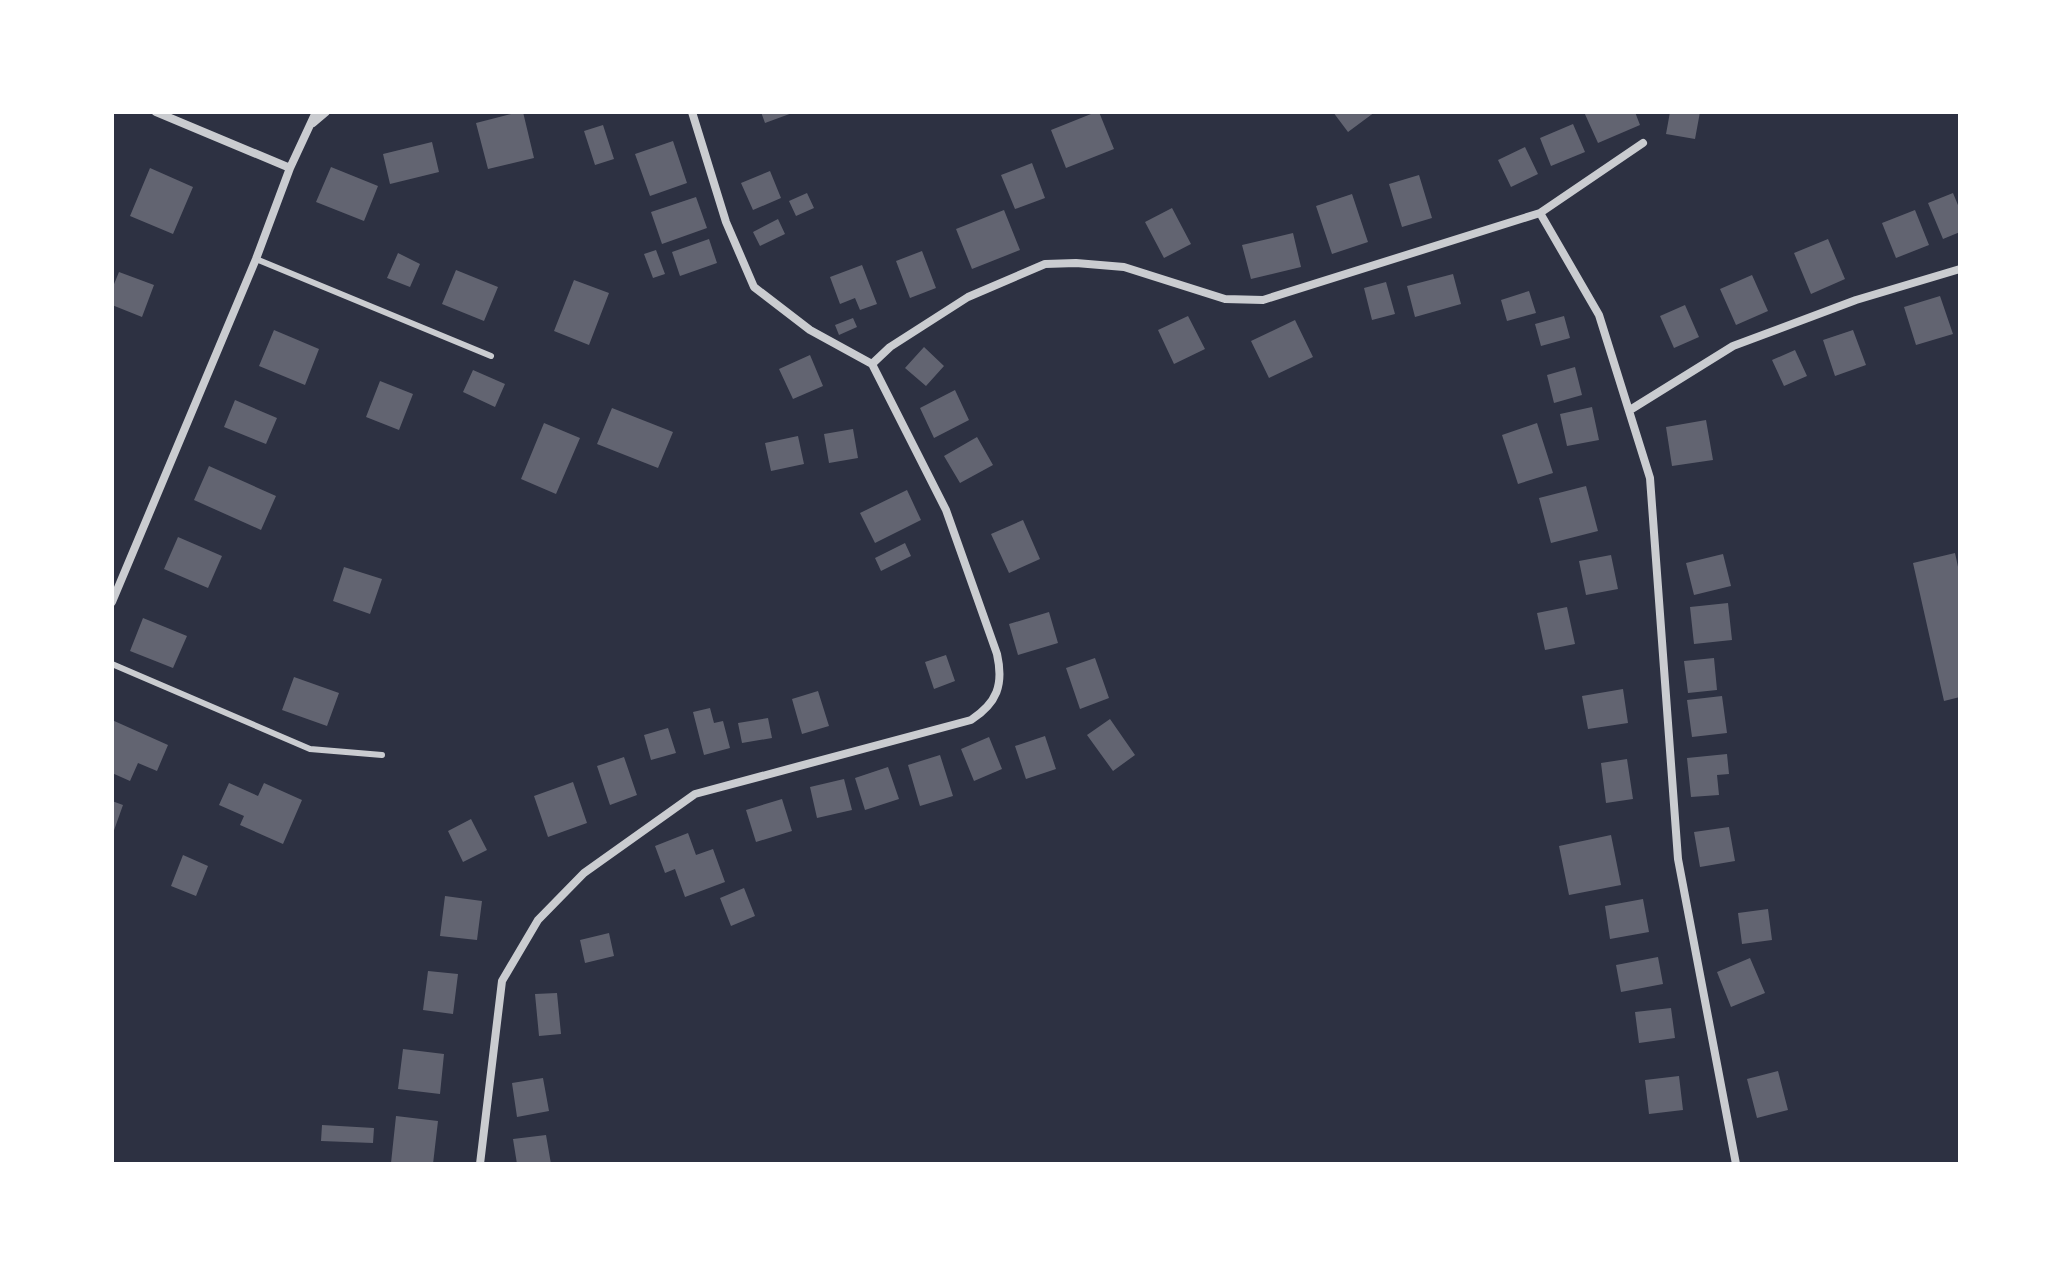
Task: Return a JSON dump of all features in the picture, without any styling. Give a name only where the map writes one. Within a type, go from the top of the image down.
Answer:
[{"type":"street","points":[[156,112],[290,168]]},
{"type":"street","points":[[112,602],[256,259],[290,168],[316,112]]},
{"type":"street","points":[[310,126],[326,112]]},
{"type":"street","points":[[480,1164],[502,981],[538,920],[584,873],[695,794],[971,720],[984,712],[994,699],[999,685],[997,654],[946,510],[872,364],[810,330],[754,287],[726,222],[692,112]]},
{"type":"street","points":[[872,364],[890,347],[968,297],[1045,264],[1124,267],[1225,299],[1263,300],[1540,213],[1643,143]]},
{"type":"street","points":[[1540,213],[1599,315],[1650,478],[1678,859],[1736,1164]]},
{"type":"street","points":[[1630,410],[1733,346],[1856,300],[1960,269]]},
{"type":"lane","points":[[256,259],[491,356]]},
{"type":"lane","points":[[112,664],[310,749],[382,755]]},
{"type":"building","points":[[523,112],[534,158],[488,169],[476,123]]},
{"type":"building","points":[[761,112],[795,112],[765,123]]},
{"type":"building","points":[[1099,112],[1114,149],[1066,168],[1051,130]]},
{"type":"building","points":[[1333,112],[1375,112],[1348,132]]},
{"type":"building","points":[[1584,112],[1635,112],[1640,125],[1598,143]]},
{"type":"building","points":[[1670,112],[1700,112],[1695,139],[1666,134]]},
{"type":"building","points":[[1573,124],[1585,152],[1551,166],[1540,138]]},
{"type":"building","points":[[603,125],[614,159],[595,165],[584,131]]},
{"type":"building","points":[[673,141],[687,183],[650,196],[635,154]]},
{"type":"building","points":[[432,142],[439,172],[390,184],[383,154]]},
{"type":"building","points":[[1525,147],[1538,174],[1511,187],[1498,160]]},
{"type":"building","points":[[1032,163],[1045,198],[1015,209],[1001,175]]},
{"type":"building","points":[[331,167],[378,186],[364,221],[316,202]]},
{"type":"building","points":[[150,168],[193,187],[173,234],[130,216]]},
{"type":"building","points":[[770,171],[781,198],[753,210],[741,183]]},
{"type":"building","points":[[1419,175],[1432,218],[1402,227],[1389,184]]},
{"type":"building","points":[[807,193],[814,208],[796,216],[789,201]]},
{"type":"building","points":[[1953,193],[1960,210],[1960,232],[1943,239],[1928,203]]},
{"type":"building","points":[[1352,194],[1368,242],[1332,254],[1316,206]]},
{"type":"building","points":[[696,197],[707,228],[662,244],[651,212]]},
{"type":"building","points":[[1172,208],[1191,244],[1164,258],[1145,222]]},
{"type":"building","points":[[1004,210],[1020,250],[972,269],[956,229]]},
{"type":"building","points":[[1915,210],[1929,245],[1896,258],[1882,223]]},
{"type":"building","points":[[778,219],[785,234],[760,246],[753,232]]},
{"type":"building","points":[[1293,233],[1301,267],[1251,279],[1242,245]]},
{"type":"building","points":[[709,239],[717,263],[680,276],[672,252]]},
{"type":"building","points":[[1828,239],[1845,279],[1811,294],[1794,253]]},
{"type":"building","points":[[656,250],[665,274],[653,278],[644,254]]},
{"type":"building","points":[[922,251],[936,288],[910,298],[896,261]]},
{"type":"building","points":[[398,253],[420,264],[410,287],[387,278]]},
{"type":"building","points":[[862,265],[877,304],[860,310],[855,298],[840,304],[830,277]]},
{"type":"building","points":[[456,270],[498,287],[484,321],[442,304]]},
{"type":"building","points":[[119,272],[154,285],[142,317],[112,305],[112,289]]},
{"type":"building","points":[[1453,274],[1461,304],[1415,317],[1407,286]]},
{"type":"building","points":[[1752,275],[1768,311],[1736,325],[1720,289]]},
{"type":"building","points":[[574,280],[609,293],[589,345],[554,331]]},
{"type":"building","points":[[1386,282],[1395,314],[1372,320],[1364,288]]},
{"type":"building","points":[[1529,291],[1536,313],[1507,321],[1501,300]]},
{"type":"building","points":[[1940,296],[1953,334],[1916,345],[1904,307]]},
{"type":"building","points":[[1685,305],[1699,337],[1674,348],[1660,316]]},
{"type":"building","points":[[1188,316],[1205,349],[1174,364],[1158,330]]},
{"type":"building","points":[[1564,316],[1570,338],[1541,346],[1535,324]]},
{"type":"building","points":[[853,318],[857,327],[839,335],[835,325]]},
{"type":"building","points":[[1295,320],[1313,357],[1269,378],[1251,341]]},
{"type":"building","points":[[274,330],[319,349],[305,385],[259,366]]},
{"type":"building","points":[[1853,330],[1866,365],[1835,376],[1823,340]]},
{"type":"building","points":[[924,347],[944,366],[926,386],[905,368]]},
{"type":"building","points":[[1795,350],[1807,376],[1784,386],[1772,360]]},
{"type":"building","points":[[810,355],[823,386],[793,399],[779,369]]},
{"type":"building","points":[[1575,367],[1582,395],[1554,403],[1547,375]]},
{"type":"building","points":[[473,370],[505,384],[495,407],[463,392]]},
{"type":"building","points":[[380,381],[413,394],[399,430],[366,417]]},
{"type":"building","points":[[955,390],[969,420],[934,438],[920,408]]},
{"type":"building","points":[[235,400],[277,418],[266,444],[224,427]]},
{"type":"building","points":[[1592,407],[1599,440],[1567,446],[1560,414]]},
{"type":"building","points":[[612,408],[673,432],[658,468],[597,444]]},
{"type":"building","points":[[1706,420],[1713,460],[1672,466],[1666,427]]},
{"type":"building","points":[[544,423],[580,438],[556,494],[521,479]]},
{"type":"building","points":[[1537,423],[1553,473],[1518,484],[1502,435]]},
{"type":"building","points":[[853,429],[858,458],[829,463],[824,434]]},
{"type":"building","points":[[798,436],[804,464],[771,471],[765,443]]},
{"type":"building","points":[[977,437],[993,465],[960,483],[944,456]]},
{"type":"building","points":[[209,466],[276,496],[261,530],[194,500]]},
{"type":"building","points":[[1586,486],[1598,531],[1551,543],[1539,498]]},
{"type":"building","points":[[907,490],[921,520],[875,543],[860,513]]},
{"type":"building","points":[[1023,520],[1040,559],[1009,573],[991,534]]},
{"type":"building","points":[[178,537],[222,556],[208,588],[164,569]]},
{"type":"building","points":[[905,543],[911,556],[881,571],[875,558]]},
{"type":"building","points":[[1955,553],[1960,576],[1960,697],[1944,701],[1913,563]]},
{"type":"building","points":[[1723,554],[1731,586],[1694,595],[1686,563]]},
{"type":"building","points":[[1611,555],[1618,589],[1586,595],[1579,561]]},
{"type":"building","points":[[344,567],[382,579],[370,614],[333,601]]},
{"type":"building","points":[[1728,603],[1732,640],[1694,644],[1690,607]]},
{"type":"building","points":[[1567,607],[1575,644],[1545,650],[1537,613]]},
{"type":"building","points":[[1049,612],[1058,643],[1018,655],[1009,624]]},
{"type":"building","points":[[143,618],[187,636],[173,668],[130,651]]},
{"type":"building","points":[[946,655],[955,681],[934,689],[925,662]]},
{"type":"building","points":[[1095,658],[1109,698],[1080,709],[1066,668]]},
{"type":"building","points":[[1714,658],[1717,690],[1688,693],[1684,661]]},
{"type":"building","points":[[294,677],[339,693],[327,726],[282,710]]},
{"type":"building","points":[[1623,689],[1628,723],[1588,729],[1582,696]]},
{"type":"building","points":[[818,691],[829,726],[802,734],[792,699]]},
{"type":"building","points":[[1722,696],[1727,733],[1692,737],[1687,700]]},
{"type":"building","points":[[710,708],[714,723],[723,721],[730,748],[704,755],[693,712]]},
{"type":"building","points":[[768,718],[772,738],[742,743],[738,723]]},
{"type":"building","points":[[1110,719],[1135,755],[1113,771],[1087,735]]},
{"type":"building","points":[[112,720],[168,745],[157,771],[138,763],[130,781],[112,773]]},
{"type":"building","points":[[668,728],[676,753],[651,760],[644,735]]},
{"type":"building","points":[[1045,736],[1056,769],[1026,779],[1015,746]]},
{"type":"building","points":[[989,737],[1002,769],[974,781],[961,749]]},
{"type":"building","points":[[1727,754],[1729,774],[1717,775],[1719,795],[1691,797],[1687,758]]},
{"type":"building","points":[[940,755],[953,796],[920,806],[908,765]]},
{"type":"building","points":[[624,757],[637,795],[610,805],[597,766]]},
{"type":"building","points":[[1627,759],[1633,799],[1606,803],[1601,763]]},
{"type":"building","points":[[888,767],[899,799],[865,810],[855,778]]},
{"type":"building","points":[[844,779],[852,810],[817,818],[810,787]]},
{"type":"building","points":[[573,782],[587,823],[548,837],[534,796]]},
{"type":"building","points":[[229,783],[258,796],[264,783],[302,800],[283,844],[240,825],[244,816],[219,805]]},
{"type":"building","points":[[782,799],[792,831],[756,842],[746,810]]},
{"type":"building","points":[[112,801],[123,805],[112,836]]},
{"type":"building","points":[[471,819],[487,850],[463,862],[448,831]]},
{"type":"building","points":[[1729,827],[1735,861],[1700,867],[1694,832]]},
{"type":"building","points":[[688,833],[696,855],[713,849],[725,882],[685,897],[675,869],[665,873],[655,846]]},
{"type":"building","points":[[1611,835],[1621,885],[1569,895],[1559,846]]},
{"type":"building","points":[[183,855],[208,866],[196,896],[171,886]]},
{"type":"building","points":[[744,888],[755,916],[731,926],[720,898]]},
{"type":"building","points":[[445,896],[482,901],[477,940],[440,936]]},
{"type":"building","points":[[1643,899],[1649,932],[1610,939],[1605,906]]},
{"type":"building","points":[[1768,909],[1772,940],[1742,944],[1738,913]]},
{"type":"building","points":[[609,933],[614,956],[585,963],[580,940]]},
{"type":"building","points":[[1658,957],[1663,984],[1621,992],[1616,965]]},
{"type":"building","points":[[1750,958],[1765,993],[1731,1007],[1717,972]]},
{"type":"building","points":[[428,971],[458,974],[453,1014],[423,1010]]},
{"type":"building","points":[[557,993],[561,1034],[539,1036],[535,994]]},
{"type":"building","points":[[1671,1008],[1675,1038],[1639,1043],[1635,1012]]},
{"type":"building","points":[[403,1049],[444,1054],[440,1094],[398,1089]]},
{"type":"building","points":[[1778,1071],[1788,1110],[1757,1118],[1747,1079]]},
{"type":"building","points":[[1679,1076],[1683,1110],[1649,1114],[1645,1080]]},
{"type":"building","points":[[543,1078],[549,1111],[517,1117],[512,1083]]},
{"type":"building","points":[[396,1116],[438,1121],[433,1164],[391,1163]]},
{"type":"building","points":[[322,1125],[374,1128],[373,1143],[321,1141]]},
{"type":"building","points":[[546,1135],[551,1164],[517,1164],[513,1139]]}]
